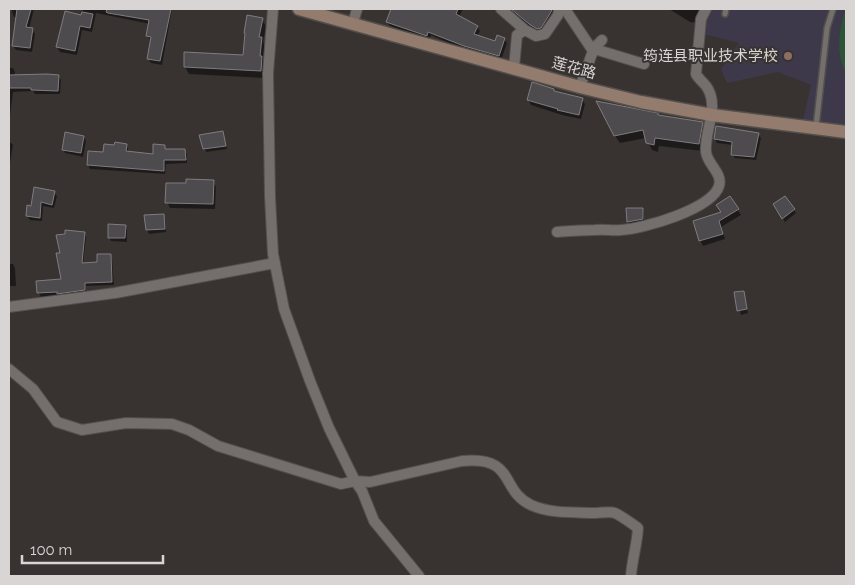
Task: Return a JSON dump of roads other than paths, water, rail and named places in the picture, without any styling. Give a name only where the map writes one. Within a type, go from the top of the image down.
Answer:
[{"type":"main road","name":"莲花路","points":[[299,9],[580,87],[641,102],[712,115],[846,132]]},
{"type":"street","points":[[273,9],[268,73],[270,197],[273,254],[284,309],[329,428],[355,481],[362,491],[374,521],[419,576]]},
{"type":"street","points":[[353,23],[357,9]]},
{"type":"street","points":[[501,9],[525,30],[536,36],[545,34],[562,9],[590,48],[644,64]]},
{"type":"street","points":[[557,232],[623,230],[681,215],[712,196],[719,187],[719,179],[706,154],[707,134],[712,115],[708,88],[700,81],[696,74],[701,19],[706,9]]},
{"type":"street","points":[[514,68],[517,35],[525,30]]},
{"type":"street","points":[[580,87],[593,50],[602,40]]},
{"type":"street","points":[[9,308],[124,291],[274,262]]},
{"type":"street","points":[[9,369],[34,389],[57,422],[82,430],[111,427],[126,423],[172,424],[189,430],[218,446],[341,484],[355,481],[370,482],[462,461],[478,459],[492,463],[507,477],[517,494],[530,505],[548,511],[614,513],[638,528],[631,576]]},
{"type":"lane","points":[[816,128],[827,28],[833,9]]},
{"type":"place","name":"筠连县职业技术学校","points":[[788,56]]}]
